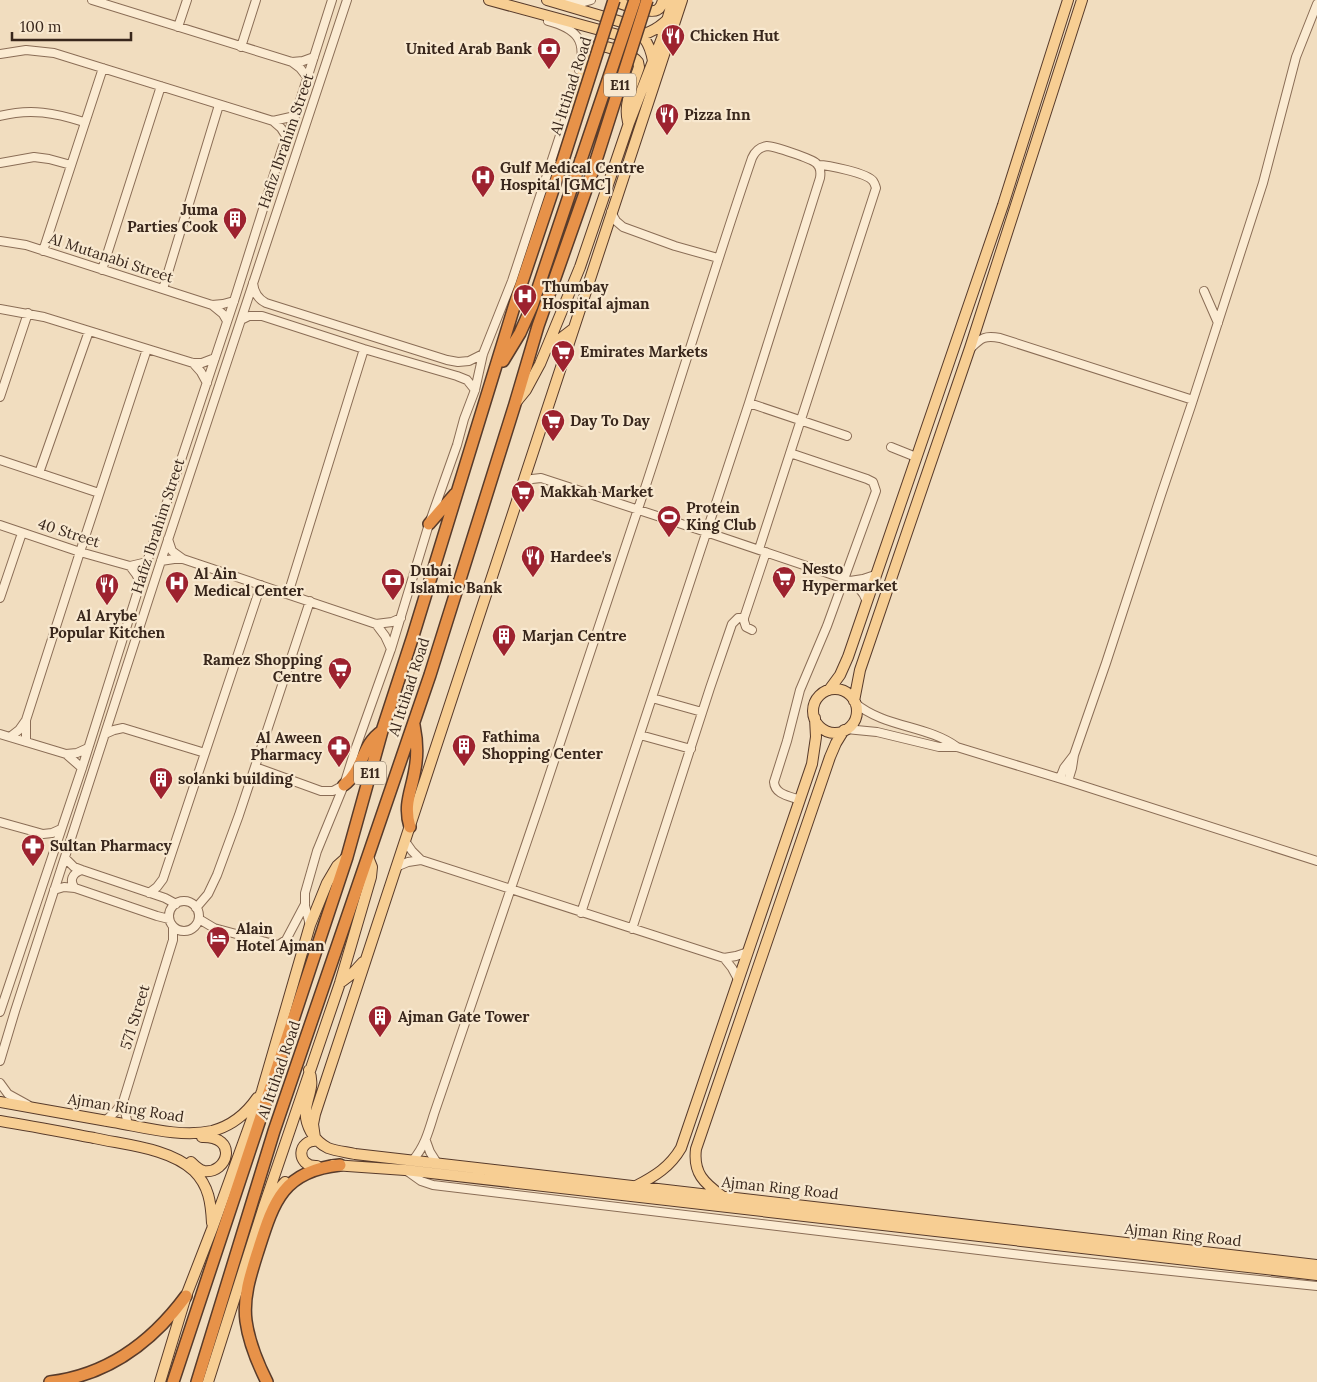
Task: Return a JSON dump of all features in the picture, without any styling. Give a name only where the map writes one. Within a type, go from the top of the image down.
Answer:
[{"type":"highway","name":"Al Ittihad Road","points":[[173,1382],[347,857],[382,731],[496,371],[518,294],[614,0]]},
{"type":"highway","points":[[496,371],[520,333],[532,306],[635,0]]},
{"type":"highway","name":"Al Ittihad Road","points":[[197,1382],[274,1131],[414,723],[538,326],[593,170],[647,0]]},
{"type":"highway","points":[[518,294],[519,263]]},
{"type":"highway","points":[[429,524],[458,491]]},
{"type":"highway","points":[[410,827],[407,801],[416,756],[414,723]]},
{"type":"highway","points":[[344,785],[350,781],[357,771],[371,741],[382,731]]},
{"type":"highway","points":[[267,1382],[250,1342],[245,1310],[247,1289],[268,1219],[277,1200],[294,1182],[316,1170],[340,1165]]},
{"type":"highway","points":[[244,1267],[239,1302],[241,1326],[249,1358],[261,1382]]},
{"type":"highway","points":[[50,1382],[89,1372],[129,1352],[158,1329],[171,1316],[186,1296]]},
{"type":"main road","points":[[489,0],[622,36],[633,37],[642,35],[654,30],[669,17]]},
{"type":"main road","points":[[614,0],[650,12],[658,10],[663,0]]},
{"type":"main road","points":[[515,404],[535,374],[580,267],[629,122],[669,17],[673,0]]},
{"type":"main road","points":[[317,1140],[313,1128],[314,1119],[682,0]]},
{"type":"main road","points":[[829,690],[840,674],[848,657],[1003,205],[1068,0]]},
{"type":"main road","points":[[855,702],[860,670],[970,348],[1082,0]]},
{"type":"main road","points":[[551,1],[625,23],[634,28],[642,35],[650,48],[653,61]]},
{"type":"main road","points":[[571,103],[578,91],[590,50],[596,46],[603,46],[633,57],[638,62],[639,68],[627,102],[626,112],[629,122]]},
{"type":"main road","points":[[546,349],[574,328]]},
{"type":"main road","points":[[635,1186],[662,1171],[673,1161],[683,1141],[814,755],[816,737],[815,704],[820,695],[829,690],[844,691],[855,702],[857,710],[854,720],[836,743],[830,757],[695,1156],[697,1168],[702,1179],[710,1188],[723,1196]]},
{"type":"main road","points":[[815,718],[820,727],[829,732],[845,730]]},
{"type":"main road","points":[[160,1382],[186,1296],[262,1091],[310,925],[327,883],[337,866],[347,857]]},
{"type":"main road","points":[[208,1382],[264,1206],[340,983],[371,877],[372,867],[368,857]]},
{"type":"main road","points":[[340,983],[358,968],[367,956]]},
{"type":"main road","points":[[717,1042],[718,1050],[713,1067],[715,1073],[721,1076]]},
{"type":"main road","points":[[309,1070],[312,1083],[306,1116],[308,1125],[317,1140]]},
{"type":"main road","name":"Ajman Ring Road","points":[[0,1102],[157,1130],[197,1133],[227,1125],[242,1115],[262,1091]]},
{"type":"main road","points":[[0,1121],[141,1148],[162,1153],[177,1160],[189,1167],[199,1177],[210,1197],[212,1230]]},
{"type":"main road","points":[[141,1148],[151,1147],[174,1152],[206,1171],[217,1168],[225,1159],[224,1146],[215,1138],[180,1136],[157,1130]]},
{"type":"main road","points":[[317,1140],[307,1143],[301,1153],[306,1163],[317,1166]]},
{"type":"main road","name":"Ajman Ring Road","points":[[317,1140],[331,1149],[355,1154],[1317,1265]]},
{"type":"main road","name":"Ajman Ring Road","points":[[264,1206],[279,1189],[300,1172],[317,1166],[340,1165],[406,1170],[1317,1275]]},
{"type":"street","points":[[92,0],[292,62],[303,62],[314,57]]},
{"type":"street","points":[[178,27],[187,0]]},
{"type":"street","points":[[241,47],[256,0]]},
{"type":"street","name":"Hafiz Ibrahim Street","points":[[0,1011],[82,768],[147,562],[228,321],[286,136],[295,116],[332,0]]},
{"type":"street","name":"Hafiz Ibrahim Street","points":[[0,1061],[168,539],[347,0]]},
{"type":"street","points":[[551,1],[581,3],[591,0]]},
{"type":"street","points":[[199,919],[194,927],[186,932],[181,931],[174,928],[169,919],[170,910],[176,904],[185,901],[196,908],[199,919],[214,928],[277,945],[286,940],[304,904],[306,887],[317,851],[344,785],[391,649],[429,524],[475,390],[483,354],[519,263],[571,103],[582,56],[578,38],[571,30],[562,25],[524,14],[505,4]]},
{"type":"street","points":[[1064,779],[1072,768],[1074,755],[1193,400],[1263,183],[1296,57],[1317,4]]},
{"type":"street","points":[[0,54],[40,50],[67,56],[273,121],[286,136]]},
{"type":"street","points":[[292,62],[308,77]]},
{"type":"street","points":[[43,251],[103,68]]},
{"type":"street","points":[[102,270],[161,86]]},
{"type":"street","points":[[163,290],[219,104]]},
{"type":"street","points":[[0,116],[21,112],[40,112],[60,115],[84,122]]},
{"type":"street","points":[[273,121],[295,116]]},
{"type":"street","points":[[414,1160],[426,1141],[511,890],[752,158],[757,150],[765,146],[774,147],[811,160],[820,169],[820,178],[749,403],[581,913]]},
{"type":"street","points":[[0,163],[34,157],[70,165]]},
{"type":"street","points":[[752,630],[746,627],[744,618],[790,453],[876,188],[873,181],[866,176],[835,166],[818,166]]},
{"type":"street","points":[[612,212],[616,221],[622,227],[675,246],[718,258]]},
{"type":"street","points":[[605,233],[622,227]]},
{"type":"street","name":"Al Mutanabi Street","points":[[0,241],[43,251],[212,305],[234,301]]},
{"type":"street","points":[[253,283],[258,297],[273,306],[447,360],[469,361],[483,354]]},
{"type":"street","points":[[1204,291],[1218,323]]},
{"type":"street","name":"Al Mutanabi Street","points":[[212,305],[228,321]]},
{"type":"street","points":[[270,318],[268,311],[273,306]]},
{"type":"street","points":[[0,309],[28,313],[89,330],[193,363],[207,362],[215,358]]},
{"type":"street","points":[[0,397],[4,373],[28,313]]},
{"type":"street","points":[[241,320],[253,315],[270,318],[364,349],[443,371],[467,380],[475,390]]},
{"type":"street","points":[[39,473],[89,330]]},
{"type":"street","points":[[970,348],[980,339],[1000,338],[1193,400]]},
{"type":"street","points":[[10,737],[19,730],[26,720],[147,349]]},
{"type":"street","points":[[288,594],[364,349]]},
{"type":"street","points":[[443,371],[446,371],[450,366],[447,360]]},
{"type":"street","points":[[193,363],[201,372],[206,382]]},
{"type":"street","points":[[749,403],[847,436]]},
{"type":"street","points":[[891,447],[916,456]]},
{"type":"street","points":[[790,453],[867,478],[874,485],[875,495],[847,580],[800,690],[774,782],[774,788],[778,791],[800,800]]},
{"type":"street","points":[[0,460],[99,494]]},
{"type":"street","points":[[530,462],[534,471],[541,478]]},
{"type":"street","points":[[523,483],[541,478],[847,580],[859,587],[866,602]]},
{"type":"street","name":"40 Street","points":[[0,525],[80,552],[130,566],[147,562]]},
{"type":"street","points":[[1,594],[22,533]]},
{"type":"street","points":[[168,539],[172,550],[182,559]]},
{"type":"street","points":[[161,561],[182,559],[376,624],[392,622],[401,618]]},
{"type":"street","points":[[130,566],[141,582]]},
{"type":"street","points":[[847,580],[863,579],[875,575]]},
{"type":"street","points":[[149,892],[157,887],[163,879],[261,585]]},
{"type":"street","points":[[196,908],[208,894],[217,875],[310,602]]},
{"type":"street","points":[[632,929],[732,624],[738,618],[744,618]]},
{"type":"street","points":[[376,624],[385,636],[391,649]]},
{"type":"street","points":[[652,698],[702,712]]},
{"type":"street","points":[[855,702],[874,716],[938,736],[957,747],[1064,779],[1317,861]]},
{"type":"street","points":[[112,712],[123,728]]},
{"type":"street","points":[[26,720],[26,742]]},
{"type":"street","points":[[105,734],[123,728],[205,753]]},
{"type":"street","points":[[845,730],[877,732],[938,747],[957,747]]},
{"type":"street","points":[[0,734],[66,754],[77,753],[88,748]]},
{"type":"street","points":[[640,734],[691,749]]},
{"type":"street","points":[[66,754],[82,768]]},
{"type":"street","points":[[255,767],[321,791],[333,790],[344,785]]},
{"type":"street","points":[[321,791],[334,806]]},
{"type":"street","points":[[0,822],[43,834],[61,829]]},
{"type":"street","points":[[43,834],[50,841],[54,850]]},
{"type":"street","points":[[405,841],[412,852],[421,860],[581,913],[724,958],[748,952]]},
{"type":"street","points":[[65,858],[74,867],[149,892],[176,904]]},
{"type":"street","points":[[396,867],[408,862],[421,860]]},
{"type":"street","points":[[75,888],[72,883],[72,877],[76,872],[82,870]]},
{"type":"street","points":[[163,879],[164,898]]},
{"type":"street","points":[[54,890],[64,887],[75,888],[169,919]]},
{"type":"street","points":[[304,904],[310,925]]},
{"type":"street","name":"571 Street","points":[[105,1121],[123,1102],[173,940],[174,928]]},
{"type":"street","name":"571 Street","points":[[173,940],[181,931]]},
{"type":"street","points":[[724,958],[738,979]]},
{"type":"street","points":[[0,1049],[7,1038]]},
{"type":"street","points":[[0,1083],[8,1094],[32,1108]]},
{"type":"street","name":"571 Street","points":[[123,1102],[128,1125]]},
{"type":"street","points":[[426,1141],[437,1163]]},
{"type":"street","points":[[406,1170],[421,1181],[433,1184],[1035,1256],[1317,1286]]},
{"type":"place","name":"Chicken Hut","points":[[673,57]]},
{"type":"place","name":"United Arab Bank","points":[[549,70]]},
{"type":"place","name":"Pizza Inn","points":[[667,136]]},
{"type":"place","name":"Gulf Medical Centre Hospital [GMC]","points":[[483,198]]},
{"type":"place","name":"Juma Parties Cook","points":[[235,240]]},
{"type":"place","name":"Thumbay Hospital ajman","points":[[525,317]]},
{"type":"place","name":"Emirates Markets","points":[[563,373]]},
{"type":"place","name":"Day To Day","points":[[553,442]]},
{"type":"place","name":"Makkah Market","points":[[523,513]]},
{"type":"place","name":"Protein King Club","points":[[669,538]]},
{"type":"place","name":"Hardee's","points":[[533,578]]},
{"type":"place","name":"Nesto Hypermarket","points":[[784,599]]},
{"type":"place","name":"Dubai Islamic Bank","points":[[393,601]]},
{"type":"place","name":"Al Ain Medical Center","points":[[177,604]]},
{"type":"place","name":"Al Arybe Popular Kitchen","points":[[107,606]]},
{"type":"place","name":"Marjan Centre","points":[[504,657]]},
{"type":"place","name":"Ramez Shopping Centre","points":[[340,690]]},
{"type":"place","name":"Fathima Shopping Center","points":[[464,767]]},
{"type":"place","name":"Al Aween Pharmacy","points":[[339,768]]},
{"type":"place","name":"solanki building","points":[[161,800]]},
{"type":"place","name":"Sultan Pharmacy","points":[[33,867]]},
{"type":"place","name":"Alain Hotel Ajman","points":[[218,959]]},
{"type":"place","name":"Ajman Gate Tower","points":[[380,1038]]}]
